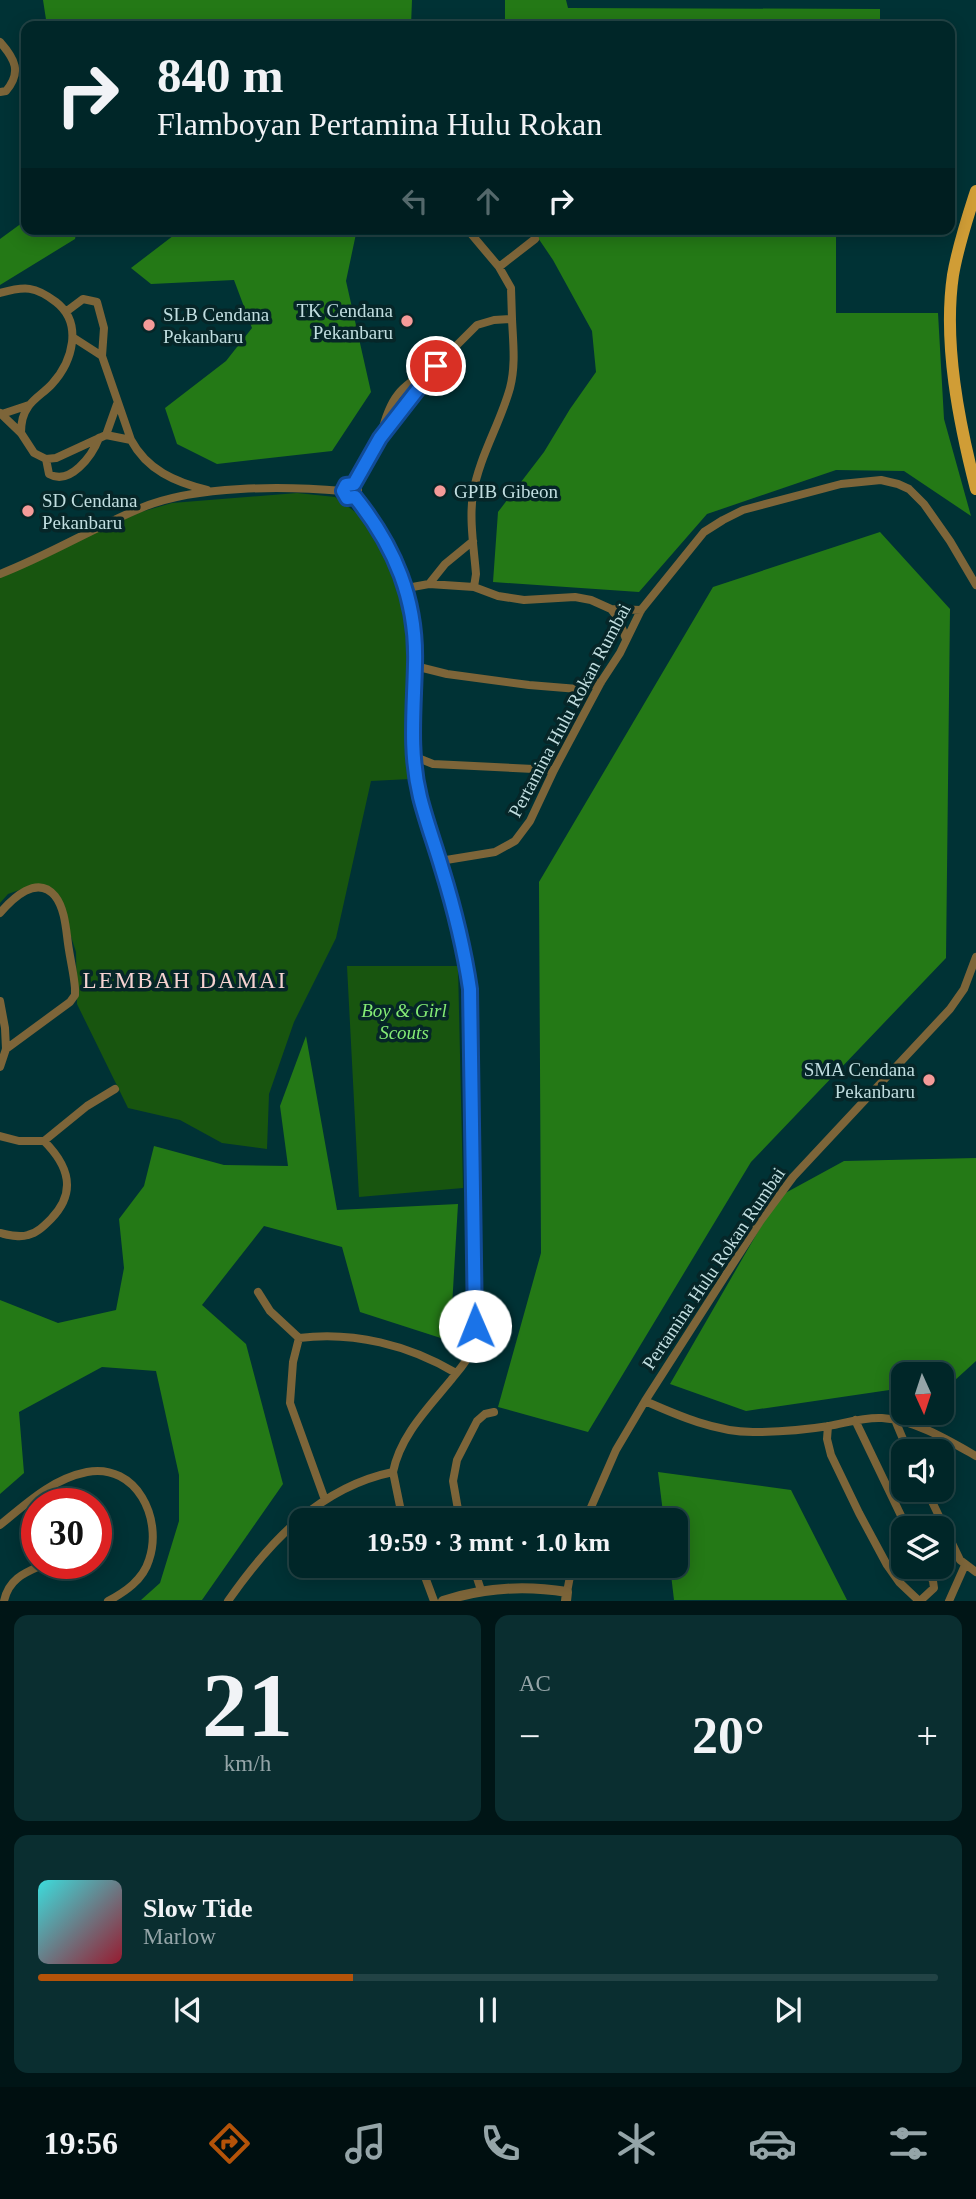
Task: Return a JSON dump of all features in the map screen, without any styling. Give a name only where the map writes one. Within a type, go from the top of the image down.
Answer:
[{"type":"main road","points":[[976,191],[957,255],[951,301],[951,339],[956,385],[966,453],[976,489]]},
{"type":"street","points":[[0,41],[12,55],[16,74],[14,82],[6,91],[0,92]]},
{"type":"street","points":[[472,235],[499,267],[511,288],[514,362],[511,382],[480,465],[472,496],[476,575],[474,587]]},
{"type":"street","points":[[499,267],[535,239]]},
{"type":"street","points":[[0,293],[22,288],[37,290],[67,311],[74,338],[63,369],[29,405],[22,418],[21,433]]},
{"type":"street","points":[[67,311],[83,299],[97,302],[104,328],[102,356],[131,440],[145,461],[165,475],[210,491]]},
{"type":"street","points":[[354,484],[380,438],[436,366],[477,326],[512,318]]},
{"type":"street","points":[[74,338],[102,356]]},
{"type":"street","points":[[380,438],[385,419],[399,391],[436,366]]},
{"type":"street","points":[[46,459],[49,474],[59,478],[76,470],[95,449],[117,404]]},
{"type":"street","points":[[29,405],[1,413],[21,433],[34,453],[46,459],[56,458],[103,436],[131,440]]},
{"type":"street","name":"Pertamina Hulu Rokan Rumbai","points":[[440,861],[495,852],[515,841],[530,821],[601,682],[614,665],[640,610],[704,533],[723,520],[743,510],[841,485],[881,480],[909,489],[924,504],[976,585]]},
{"type":"street","points":[[343,491],[346,485],[354,484]]},
{"type":"street","points":[[354,484],[358,490],[355,497]]},
{"type":"street","points":[[0,574],[143,507],[210,491],[298,488],[343,491]]},
{"type":"street","points":[[343,491],[347,498],[355,497]]},
{"type":"street","points":[[355,497],[383,538],[407,589],[413,618],[415,666],[412,756],[420,798],[462,941],[470,989],[475,1326],[470,1353],[400,1448],[393,1472],[401,1508]]},
{"type":"street","points":[[429,584],[445,564],[473,541]]},
{"type":"street","points":[[407,589],[429,584],[474,587],[498,596],[524,600],[575,597],[591,600],[611,609],[640,610]]},
{"type":"street","points":[[611,609],[619,620],[626,639]]},
{"type":"street","points":[[415,666],[447,674],[578,690],[601,682]]},
{"type":"street","points":[[578,690],[590,705]]},
{"type":"street","points":[[412,756],[433,764],[554,770]]},
{"type":"street","points":[[0,913],[12,898],[25,890],[34,887],[52,893],[62,913],[75,988],[75,995],[70,1002],[6,1049]]},
{"type":"street","name":"Pertamina Hulu Rokan Rumbai","points":[[591,1508],[616,1450],[761,1220],[793,1177],[950,1009],[964,989],[976,957]]},
{"type":"street","points":[[0,1001],[6,1049],[0,1067]]},
{"type":"street","points":[[0,1136],[19,1141],[44,1141],[76,1114],[115,1089]]},
{"type":"street","points":[[0,1233],[28,1236],[42,1228],[54,1216],[64,1199],[68,1186],[65,1170],[44,1141]]},
{"type":"street","points":[[258,1292],[270,1311],[299,1338],[333,1335],[389,1344],[441,1363],[456,1373]]},
{"type":"street","points":[[299,1338],[293,1362],[290,1404],[325,1500]]},
{"type":"street","points":[[645,1401],[686,1418],[751,1432],[828,1426],[855,1420],[891,1419]]},
{"type":"street","points":[[458,1508],[453,1481],[457,1460],[477,1420],[494,1412]]},
{"type":"street","points":[[855,1420],[901,1516]]},
{"type":"street","points":[[908,1425],[949,1441],[976,1457]]},
{"type":"street","points":[[828,1426],[827,1439],[831,1455],[887,1565],[899,1582],[920,1601],[934,1588],[932,1579]]},
{"type":"street","points":[[0,1525],[49,1486],[63,1480],[101,1471],[122,1477],[141,1493],[146,1503],[152,1524],[151,1545],[149,1561],[136,1582],[108,1601]]},
{"type":"street","points":[[228,1601],[278,1539],[307,1512],[346,1488],[393,1472]]},
{"type":"street","points":[[932,1502],[965,1566],[976,1572]]},
{"type":"street","points":[[949,1601],[965,1566]]},
{"type":"street","points":[[4,1601],[8,1587],[21,1574]]},
{"type":"street","points":[[425,1578],[434,1601]]},
{"type":"street","points":[[477,1578],[481,1590]]},
{"type":"street","points":[[443,1601],[481,1590],[505,1587],[536,1587],[567,1596],[570,1578]]},
{"type":"green space","points":[[43,0],[412,0],[411,21],[46,21]]},
{"type":"green space","points":[[505,0],[566,0],[568,8],[880,9],[880,21],[505,21]]},
{"type":"green space","points":[[21,224],[21,235],[76,235],[75,239],[0,285],[0,239]]},
{"type":"green space","points":[[174,235],[356,235],[346,281],[371,392],[332,451],[217,464],[177,444],[165,408],[226,361],[252,328],[234,280],[151,284],[131,268]]},
{"type":"green space","points":[[536,235],[836,235],[836,313],[938,313],[944,419],[971,516],[904,471],[836,470],[707,514],[639,592],[493,582],[498,512],[544,452],[596,372],[592,331]]},
{"type":"green space","points":[[297,493],[335,497],[362,517],[386,546],[400,593],[410,647],[405,747],[410,779],[371,781],[336,938],[294,1022],[269,1094],[267,1149],[222,1143],[180,1120],[128,1108],[77,1004],[76,952],[58,896],[33,885],[8,894],[0,903],[0,573],[141,512],[172,503]]},
{"type":"green space","points":[[880,532],[950,609],[946,958],[751,1162],[588,1432],[498,1407],[541,1253],[539,882],[713,587]]},
{"type":"green space","name":"Boy & Girl Scouts","points":[[347,966],[458,966],[463,1188],[359,1197]]},
{"type":"green space","points":[[306,1036],[337,1210],[458,1204],[450,1341],[360,1312],[342,1247],[264,1226],[202,1305],[246,1344],[283,1484],[202,1600],[141,1600],[160,1583],[179,1521],[179,1475],[156,1371],[102,1367],[19,1412],[24,1473],[0,1494],[0,1300],[58,1323],[116,1310],[124,1268],[119,1219],[144,1186],[154,1146],[224,1165],[288,1166],[280,1106]]},
{"type":"green space","points":[[976,1158],[976,1361],[954,1381],[954,1362],[891,1362],[891,1390],[746,1411],[670,1384],[778,1197],[844,1161]]},
{"type":"green space","points":[[658,1472],[791,1490],[847,1600],[674,1600],[671,1578],[688,1578],[688,1508],[662,1508]]},
{"type":"place","name":"TK Cendana Pekanbaru","points":[[407,321]]},
{"type":"place","name":"SLB Cendana Pekanbaru","points":[[149,325]]},
{"type":"place","name":"GPIB Gibeon","points":[[440,491]]},
{"type":"place","name":"SD Cendana Pekanbaru","points":[[28,511]]},
{"type":"place","name":"SMA Cendana Pekanbaru","points":[[929,1080]]},
{"type":"district","name":"LEMBAH DAMAI","points":[[185,980]]},
{"type":"route","points":[[436,366],[380,438],[354,484],[346,485],[343,491],[347,498],[355,497],[367,512],[390,550],[407,589],[413,618],[415,666],[412,756],[420,798],[462,941],[470,989],[475,1326]]}]
